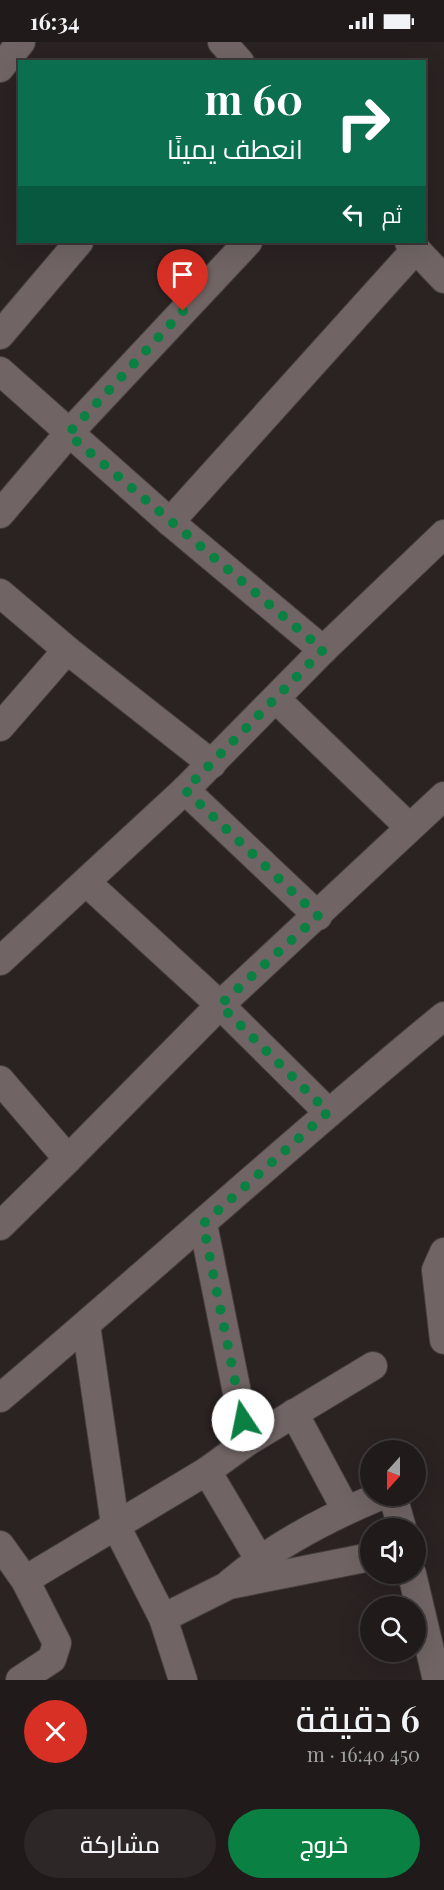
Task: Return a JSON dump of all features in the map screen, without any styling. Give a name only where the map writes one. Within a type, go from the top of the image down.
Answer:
[{"type":"street","points":[[0,68],[21,42]]},
{"type":"street","points":[[222,42],[238,60]]},
{"type":"street","points":[[0,335],[78,243]]},
{"type":"street","points":[[0,514],[68,434],[247,243]]},
{"type":"street","points":[[170,522],[412,245],[444,279]]},
{"type":"street","points":[[0,371],[68,434],[323,650]]},
{"type":"street","points":[[0,961],[185,790],[277,700],[323,650],[444,535]]},
{"type":"street","points":[[0,594],[212,764]]},
{"type":"street","points":[[0,727],[67,650]]},
{"type":"street","points":[[277,700],[409,827]]},
{"type":"street","points":[[185,790],[318,916]]},
{"type":"street","points":[[0,1226],[220,1005],[444,796]]},
{"type":"street","points":[[86,882],[220,1005],[328,1112]]},
{"type":"street","points":[[0,1398],[203,1224],[328,1112],[444,1016]]},
{"type":"street","points":[[0,1080],[68,1159]]},
{"type":"street","points":[[203,1224],[247,1442]]},
{"type":"street","points":[[444,1252],[436,1270],[444,1340]]},
{"type":"street","points":[[86,1325],[115,1524],[163,1618],[183,1680]]},
{"type":"street","points":[[25,1580],[115,1524],[207,1471],[247,1442],[373,1366]]},
{"type":"street","points":[[294,1413],[346,1510]]},
{"type":"street","points":[[207,1471],[259,1559]]},
{"type":"street","points":[[163,1618],[229,1585],[259,1559],[360,1504]]},
{"type":"street","points":[[0,1545],[25,1580],[57,1644],[52,1659],[20,1680]]},
{"type":"street","points":[[229,1585],[360,1559]]},
{"type":"street","points":[[414,1584],[431,1679]]},
{"type":"route","points":[[183,311],[68,434],[323,650],[277,700],[185,790],[318,916],[220,1005],[328,1112],[203,1224],[243,1420]]}]
